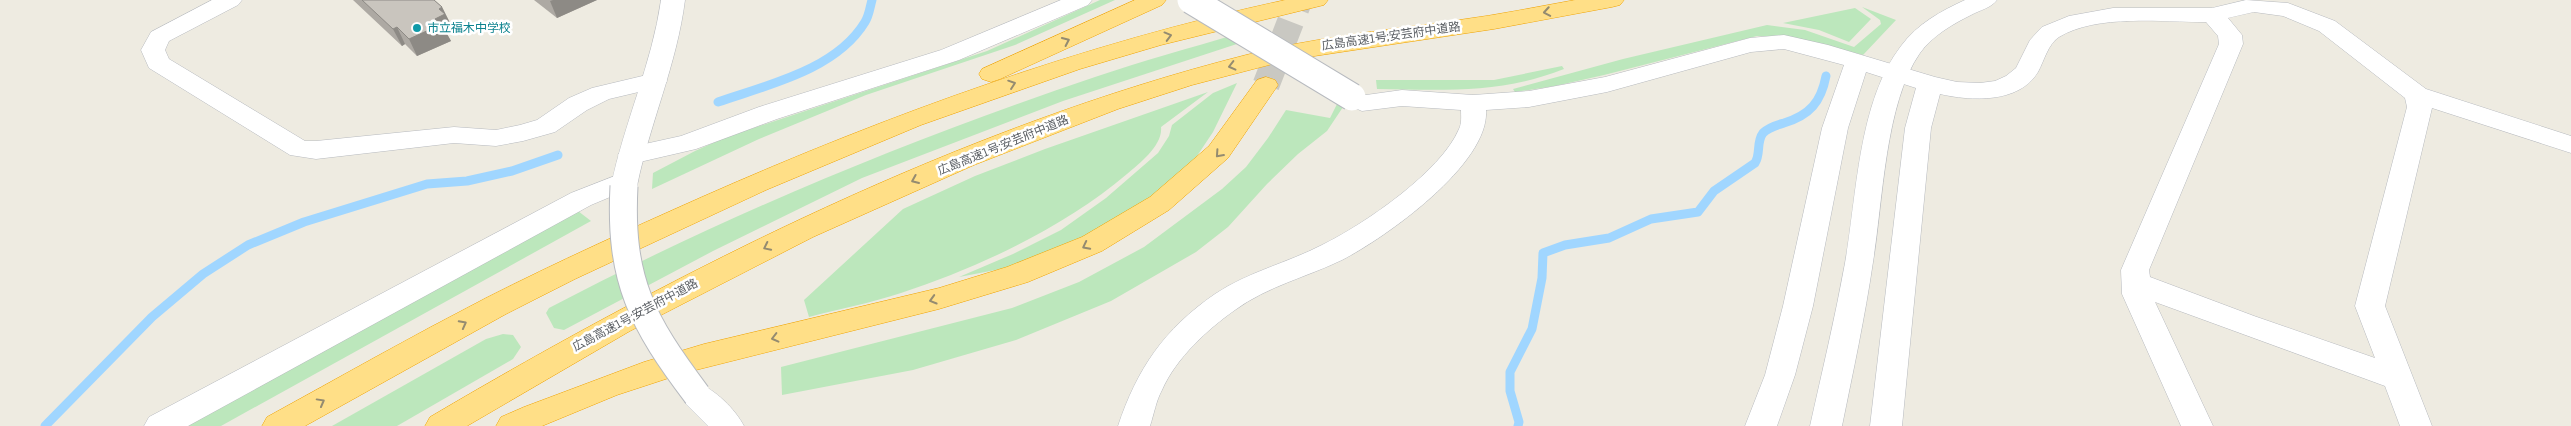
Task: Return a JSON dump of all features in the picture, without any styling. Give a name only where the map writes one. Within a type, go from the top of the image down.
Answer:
[{"type":"highway","points":[[278,426],[499,305],[681,211],[790,158],[1033,56],[1154,0]]},
{"type":"highway","points":[[499,305],[759,182],[955,104],[1132,46],[1316,0]]},
{"type":"highway","name":"広島高速1号;安芸府中道路","points":[[441,426],[571,348],[680,290],[773,244],[874,197],[1069,118],[1204,73],[1294,50],[1494,22],[1612,0]]},
{"type":"highway","points":[[512,426],[645,374],[705,355],[909,307],[964,292],[1031,270],[1078,250],[1128,224],[1192,180],[1218,155],[1238,130],[1266,85]]},
{"type":"street","points":[[230,0],[160,37],[153,50],[158,63],[299,149],[316,150],[454,135],[496,138],[523,133],[546,126],[578,104],[601,93],[655,81]]},
{"type":"street","points":[[673,0],[671,28],[627,174],[621,217],[624,253],[632,284],[649,327],[667,356],[697,395],[728,426]]},
{"type":"street","points":[[1018,28],[1021,12],[1033,0]]},
{"type":"street","points":[[160,426],[687,143],[768,113],[950,55],[1018,28],[1080,0]]},
{"type":"street","points":[[1191,0],[1362,103],[1402,98],[1473,103],[1529,99],[1606,84],[1750,45],[1784,42],[1819,50],[1930,84],[1957,90],[2001,88],[2026,72],[2036,48],[2046,36],[2063,25],[2113,15],[2212,15],[2254,5],[2288,10],[2327,26],[2417,95],[2571,145]]},
{"type":"street","points":[[1826,426],[1847,329],[1884,112],[1897,74],[1910,51],[1928,31],[1964,8],[1985,0]]},
{"type":"street","points":[[2197,426],[2137,294],[2135,270],[2231,44],[2230,35],[2212,15]]},
{"type":"street","points":[[1761,426],[1780,375],[1798,306],[1834,128],[1857,62]]},
{"type":"street","points":[[1886,426],[1918,128],[1930,84]]},
{"type":"street","points":[[2416,426],[2370,306],[2420,107],[2417,95]]},
{"type":"street","points":[[1134,426],[1147,389],[1178,343],[1213,310],[1266,278],[1331,252],[1380,223],[1427,185],[1460,152],[1473,127],[1473,103]]},
{"type":"street","points":[[2136,283],[2243,324],[2398,378]]},
{"type":"green space","points":[[1100,0],[1115,0],[1015,45],[866,95],[759,139],[652,189],[653,173],[726,137],[987,51]]},
{"type":"green space","points":[[1862,7],[1896,20],[1863,55],[1796,38],[1757,36],[1555,86],[1515,92],[1513,89],[1623,59],[1767,25],[1805,30],[1854,47],[1881,24],[1880,20]]},
{"type":"green space","points":[[1855,8],[1871,19],[1849,42],[1819,30],[1783,23]]},
{"type":"green space","points":[[1237,34],[1246,41],[1063,101],[862,178],[713,251],[564,330],[554,328],[546,313],[549,308],[682,242],[749,211],[886,154],[1025,101],[1095,77]]},
{"type":"green space","points":[[1562,66],[1564,69],[1541,77],[1495,87],[1472,89],[1377,89],[1376,80],[1494,80]]},
{"type":"green space","points":[[1237,83],[1213,132],[1187,171],[1156,193],[1110,224],[1066,245],[1006,268],[959,277],[1013,254],[1061,230],[1106,198],[1158,153],[1169,136],[1172,125],[1213,93]]},
{"type":"green space","points":[[1208,92],[1161,127],[1161,134],[1155,147],[1132,170],[1102,194],[1048,229],[990,258],[931,283],[878,300],[809,317],[804,300],[903,209],[975,176],[1045,149]]},
{"type":"green space","points":[[1337,104],[1343,107],[1327,131],[1298,154],[1267,184],[1228,227],[1196,252],[1111,301],[1016,340],[913,370],[782,395],[781,367],[1012,308],[1079,282],[1144,247],[1222,189],[1246,167],[1286,110],[1330,118]]},
{"type":"green space","points":[[578,211],[591,221],[221,426],[185,426]]},
{"type":"green space","points":[[503,334],[513,335],[521,347],[513,359],[397,426],[332,426],[486,339]]},
{"type":"building","points":[[362,0],[434,0],[442,7],[439,9],[445,14],[435,19],[442,24],[409,39],[397,27],[393,29]]},
{"type":"waterway","points":[[718,102],[778,82],[819,64],[852,39],[865,22],[872,0]]},
{"type":"waterway","points":[[1518,426],[1519,422],[1510,391],[1510,372],[1532,329],[1542,278],[1543,253],[1565,245],[1609,238],[1651,219],[1698,212],[1714,191],[1755,163],[1763,133],[1773,126],[1801,116],[1813,106],[1821,93],[1826,76]]},
{"type":"waterway","points":[[45,426],[152,317],[203,274],[248,245],[304,222],[427,184],[467,181],[512,171],[558,155]]},
{"type":"tunnel","points":[[1266,85],[1299,0]]},
{"type":"place","name":"市立福木中学校","points":[[417,28]]}]
